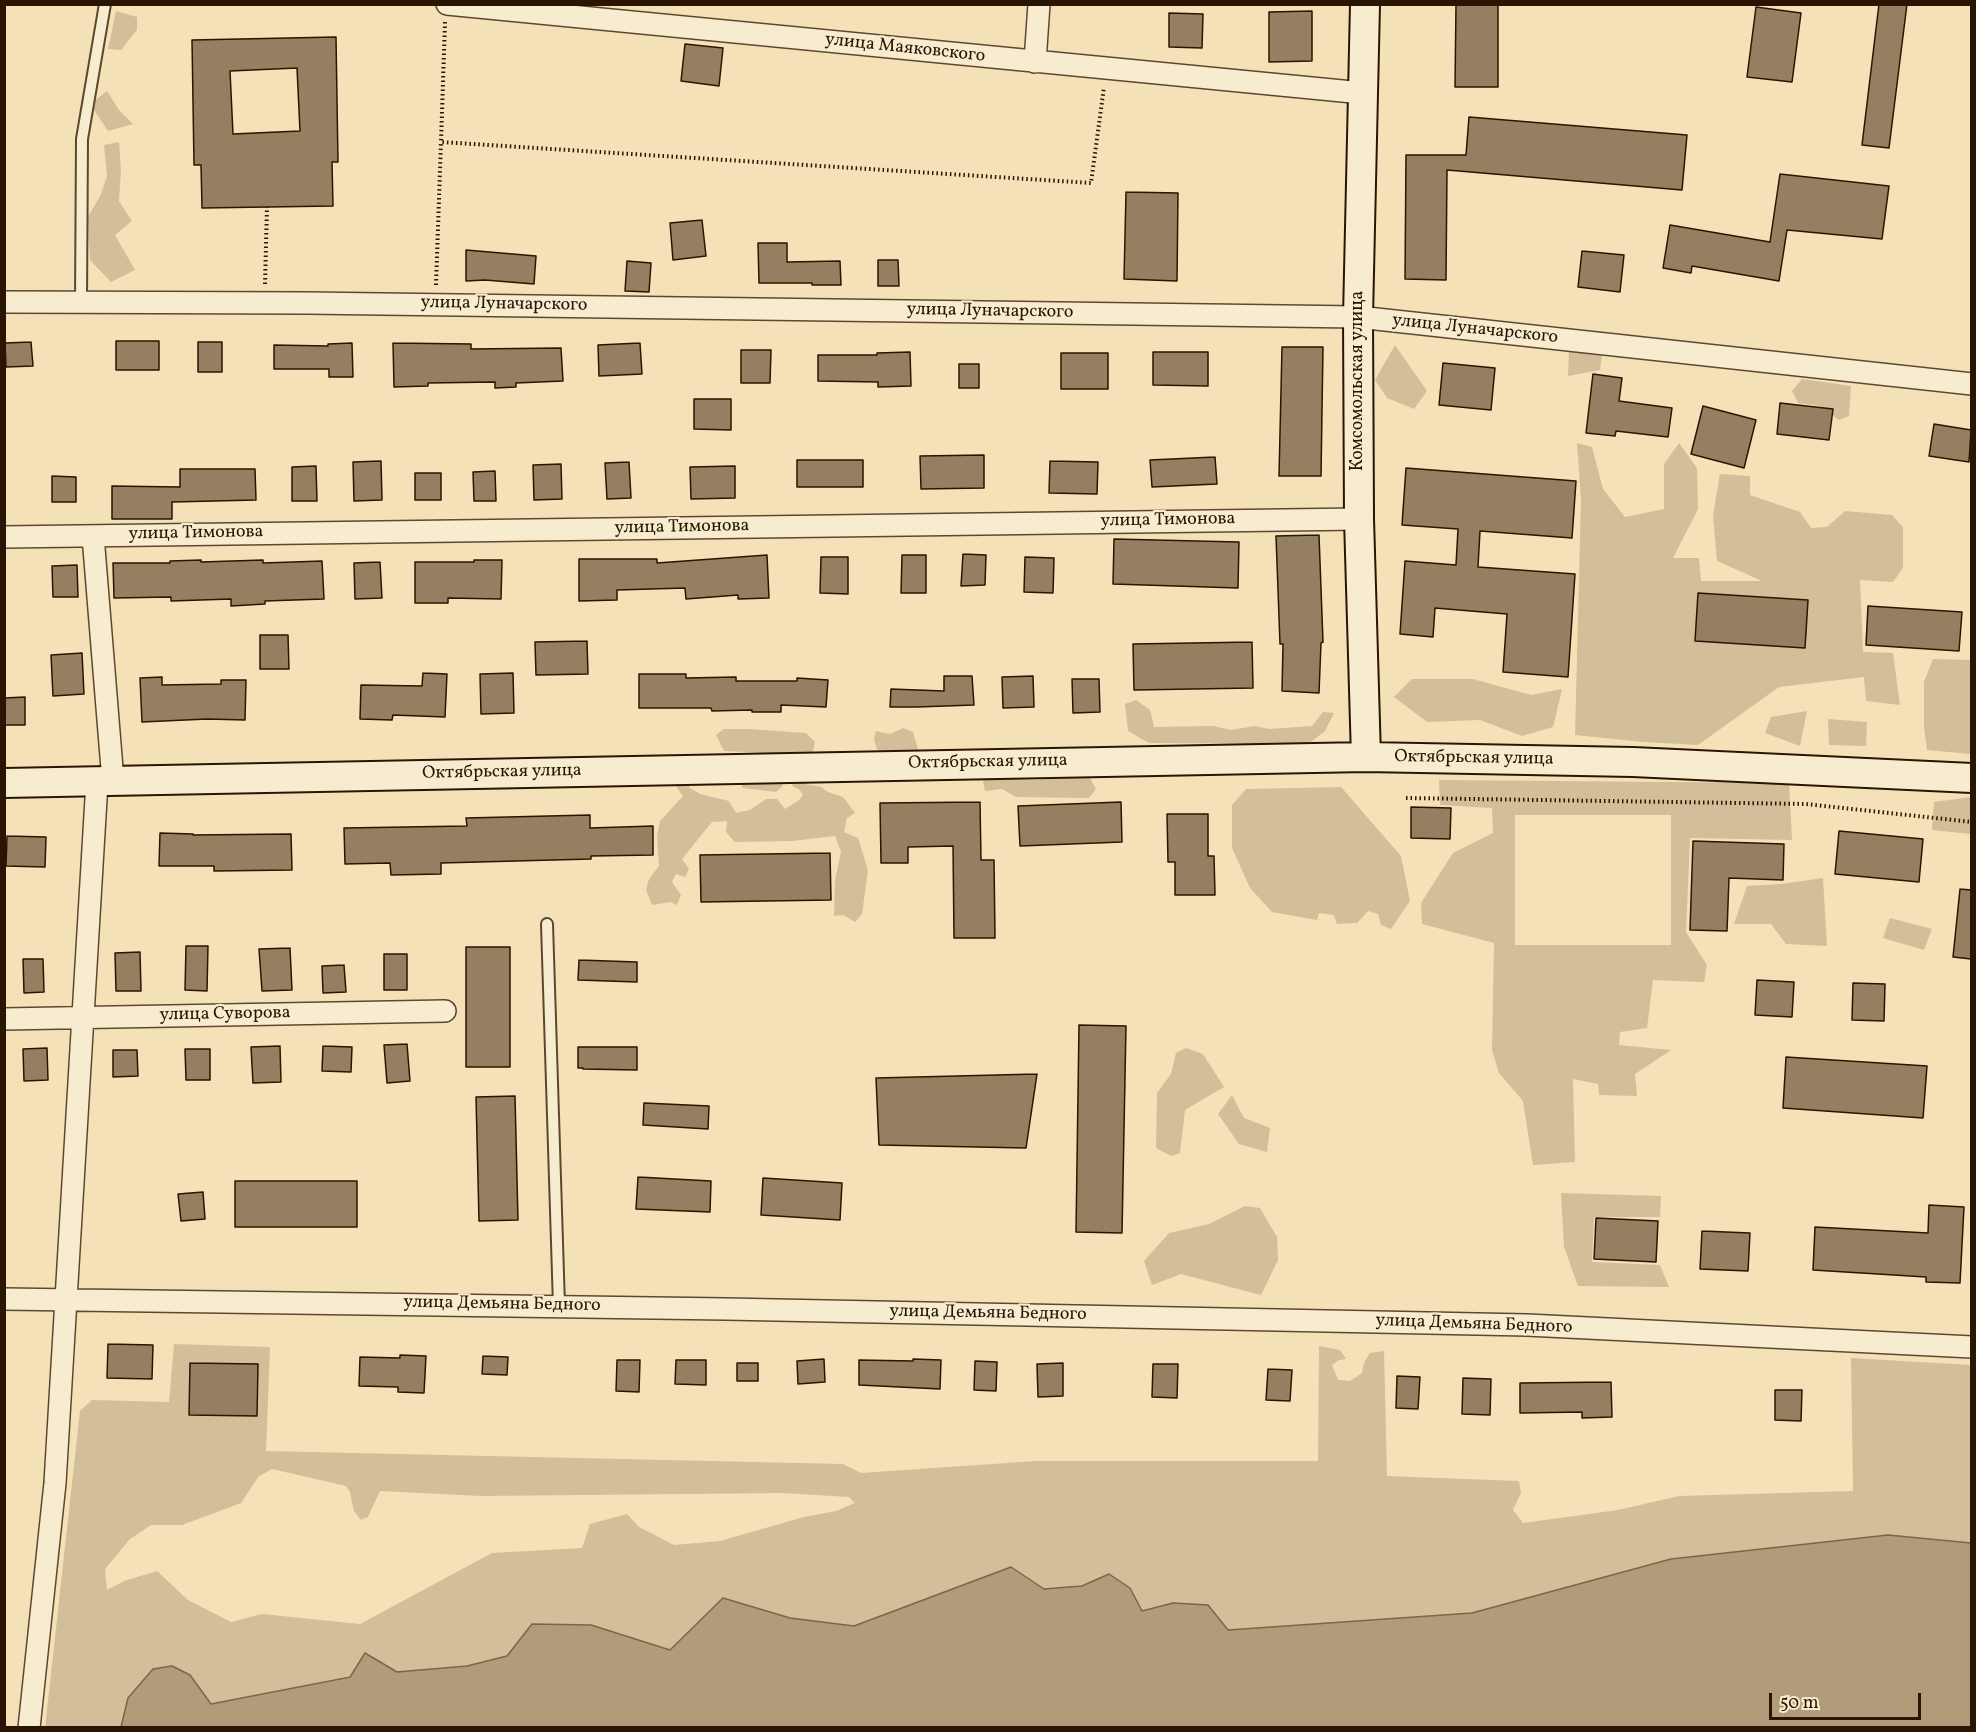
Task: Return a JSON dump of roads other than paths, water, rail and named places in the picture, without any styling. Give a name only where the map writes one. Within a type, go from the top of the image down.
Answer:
[{"type":"street","points":[[1035,62],[1039,4]]},
{"type":"street","name":"Комсомольская улица","points":[[1365,4],[1358,317],[1359,519],[1366,757]]},
{"type":"street","name":"улица Маяковского","points":[[446,10],[1363,93]]},
{"type":"street","name":"улица Луначарского","points":[[4,302],[265,302],[1358,317],[1971,384]]},
{"type":"street","name":"улица Тимонова","points":[[4,537],[1359,519]]},
{"type":"street","points":[[29,1728],[55,1483],[83,1017],[105,782],[93,536]]},
{"type":"street","name":"Октябрьская улица","points":[[4,783],[1366,757],[1633,762],[1971,778]]},
{"type":"street","name":"улица Суворова","points":[[4,1019],[445,1011]]},
{"type":"street","name":"улица Демьяна Бедного","points":[[4,1299],[559,1306],[1527,1325],[1971,1347]]},
{"type":"lane","points":[[81,302],[82,139],[105,4]]},
{"type":"lane","points":[[547,924],[559,1306]]}]
